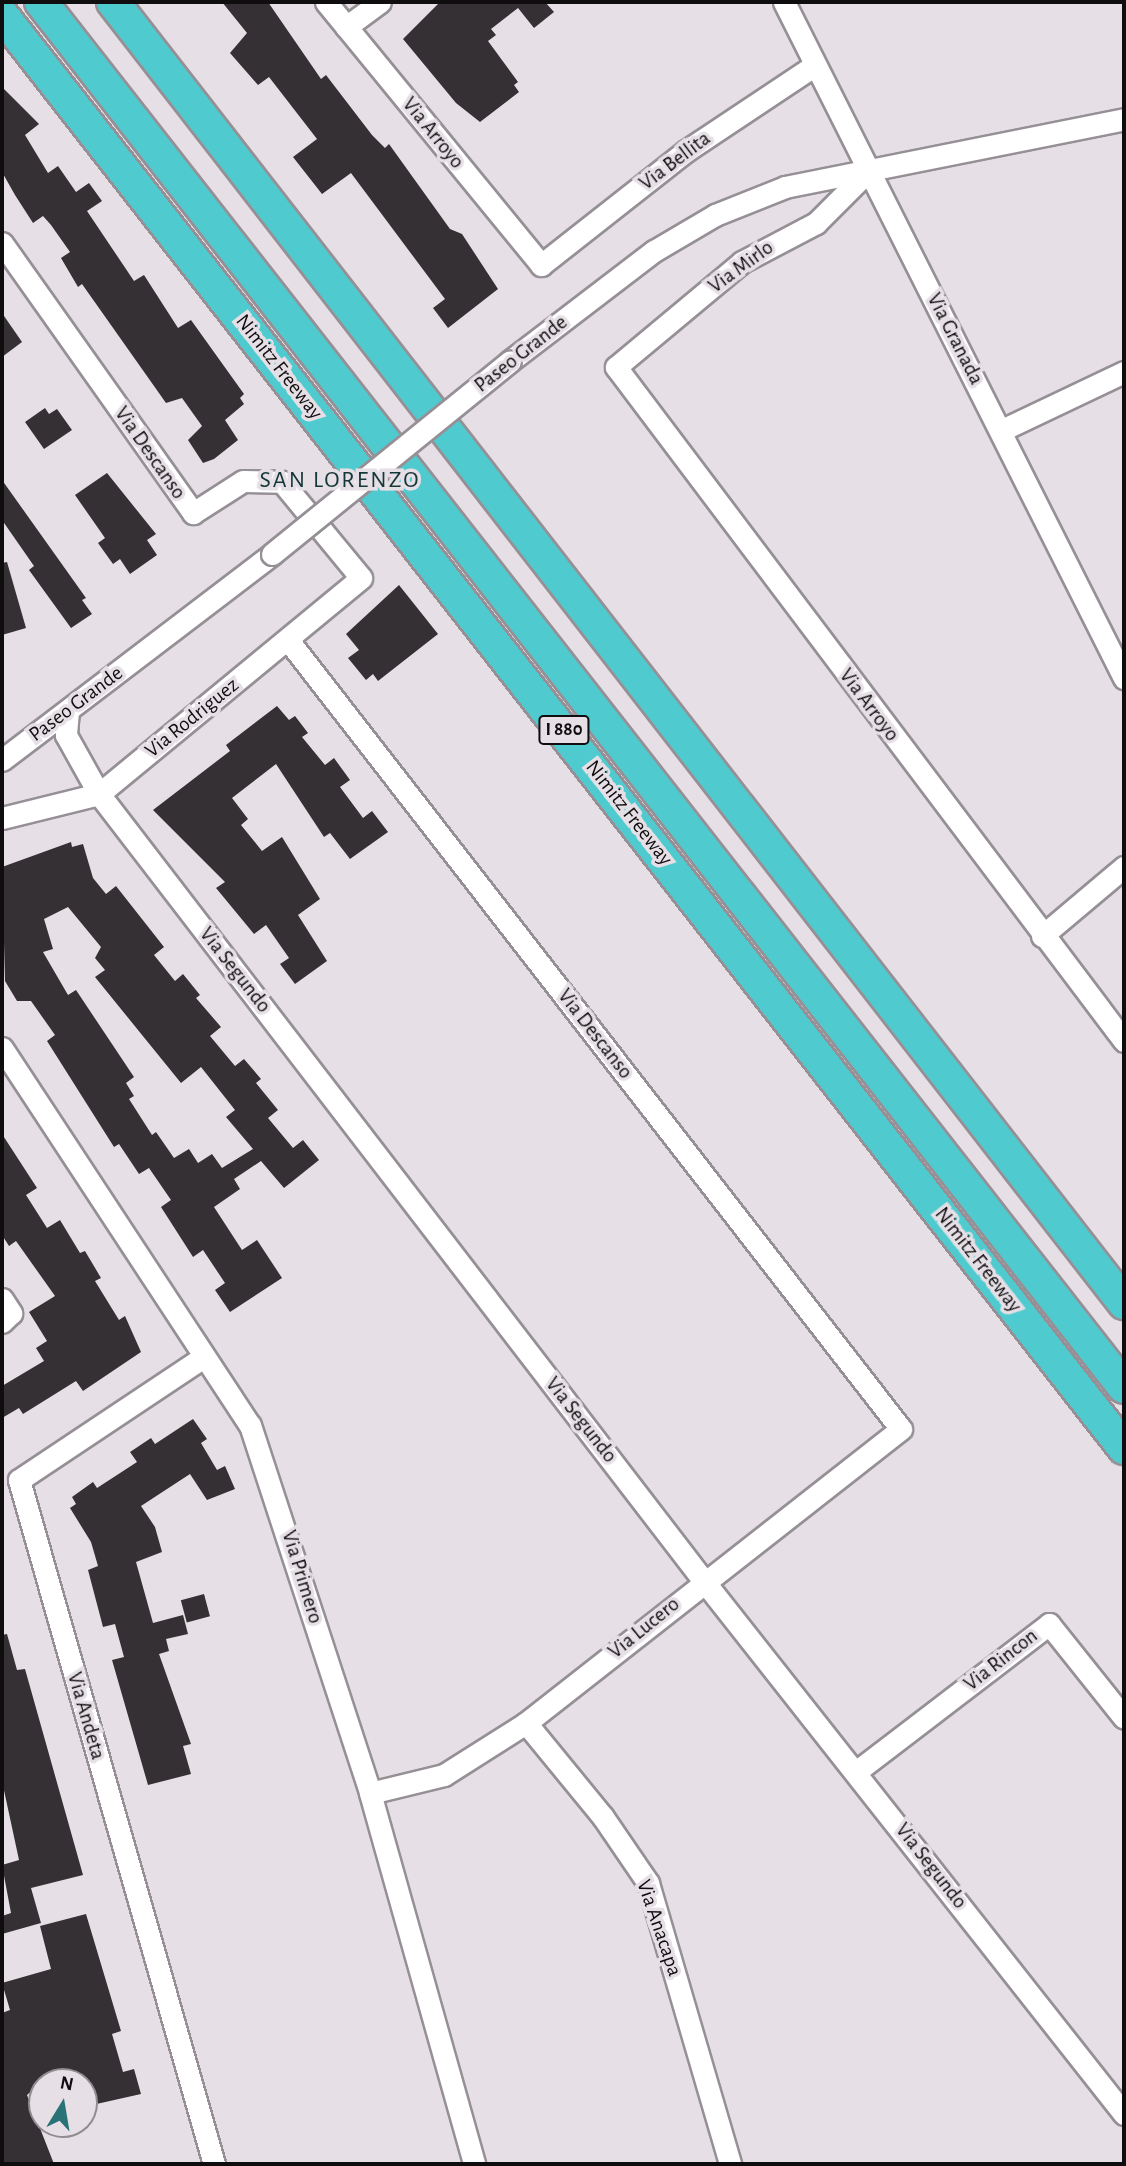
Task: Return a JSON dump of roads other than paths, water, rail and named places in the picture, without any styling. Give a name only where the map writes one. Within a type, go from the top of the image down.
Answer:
[{"type":"highway","name":"I 880","points":[[41,2],[1124,1387]]},
{"type":"highway","points":[[113,2],[1124,1303]]},
{"type":"highway","name":"Nimitz Freeway","points":[[2,15],[1124,1448]]},
{"type":"street","name":"Via Arroyo","points":[[326,2],[541,265]]},
{"type":"street","points":[[346,27],[380,2]]},
{"type":"street","name":"Via Granada","points":[[783,2],[1002,430],[1117,644],[1124,678]]},
{"type":"street","name":"Via Bellita","points":[[541,265],[686,151],[815,65]]},
{"type":"street","name":"Paseo Grande","points":[[2,761],[272,554],[510,361],[654,251],[715,215],[785,187],[1124,119]]},
{"type":"street","name":"Via Mirlo","points":[[616,367],[742,262],[784,236],[816,223],[868,171]]},
{"type":"street","name":"Via Descanso","points":[[2,243],[192,513],[243,481],[282,482],[361,579]]},
{"type":"street","name":"Via Arroyo","points":[[616,367],[1042,936],[1124,1041]]},
{"type":"street","points":[[1002,430],[1124,372]]},
{"type":"street","name":"Via Rodriguez","points":[[2,818],[99,794],[361,579]]},
{"type":"street","name":"Via Descanso","points":[[288,640],[901,1429]]},
{"type":"street","name":"Via Segundo","points":[[68,711],[66,735],[99,794],[704,1580],[857,1771],[1124,2114]]},
{"type":"street","points":[[1042,936],[1124,867]]},
{"type":"street","name":"Via Primero","points":[[2,1048],[202,1358],[250,1425],[267,1467],[370,1793],[474,2164]]},
{"type":"street","points":[[2,1299],[11,1313],[2,1322]]},
{"type":"street","name":"Via Andeta","points":[[202,1358],[19,1480],[214,2164]]},
{"type":"street","name":"Via Lucero","points":[[370,1793],[444,1775],[526,1723],[704,1580],[901,1429]]},
{"type":"street","name":"Via Rincon","points":[[857,1771],[1049,1624],[1124,1718]]},
{"type":"street","name":"Via Anacapa","points":[[526,1723],[603,1817],[648,1884],[730,2164]]},
{"type":"district","name":"SAN LORENZO","points":[[340,481]]}]
